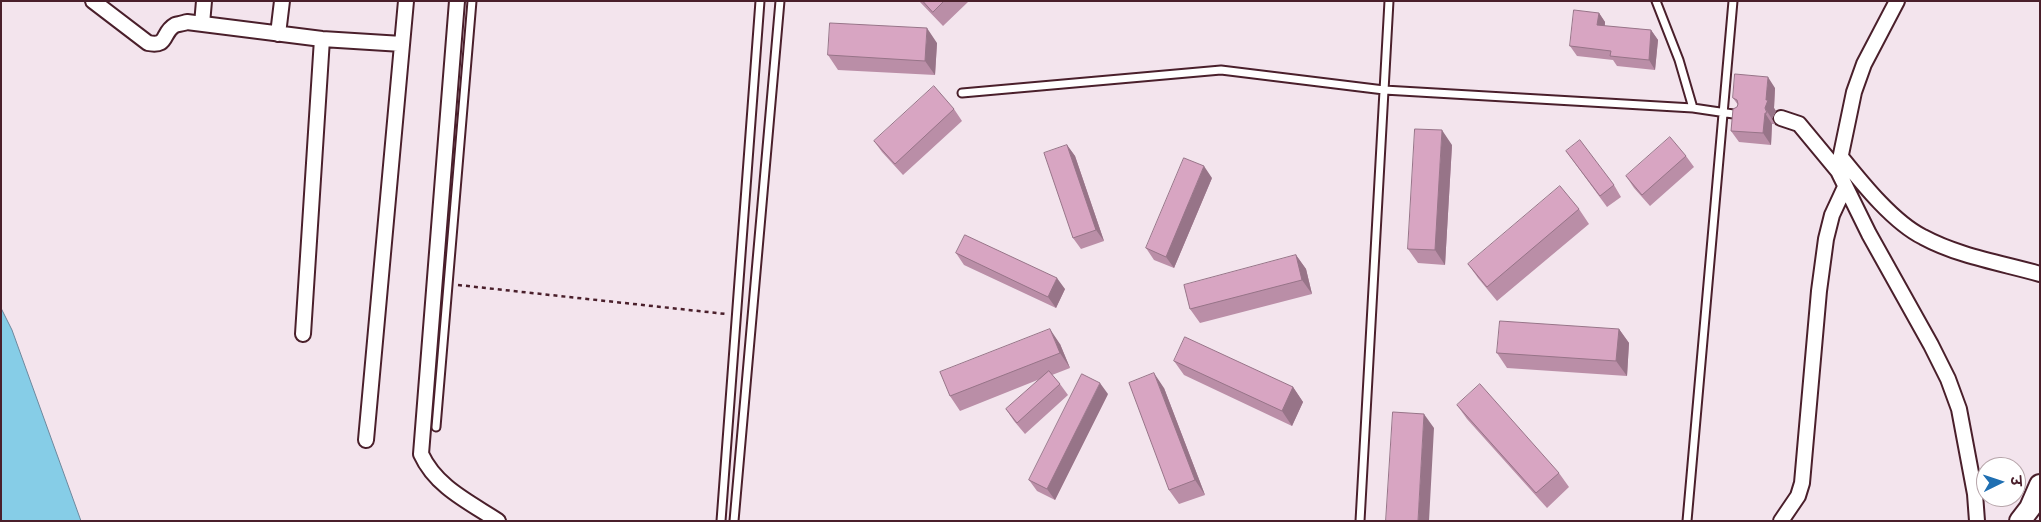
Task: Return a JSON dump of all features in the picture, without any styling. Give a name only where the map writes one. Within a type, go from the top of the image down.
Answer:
[{"type":"street","points":[[93,1],[148,43],[157,44],[164,41],[169,30],[176,25],[187,22],[322,39],[402,44]]},
{"type":"street","points":[[202,24],[204,1]]},
{"type":"street","points":[[278,34],[282,1]]},
{"type":"street","points":[[366,440],[406,1]]},
{"type":"street","points":[[457,1],[421,454],[426,465],[438,480],[455,494],[498,521]]},
{"type":"street","points":[[1838,171],[1854,92],[1864,64],[1897,1]]},
{"type":"street","points":[[303,334],[322,39]]},
{"type":"street","points":[[1781,118],[1798,124],[1838,171],[1845,188],[1948,379],[1959,409],[1975,494],[1978,521]]},
{"type":"street","points":[[1841,157],[1864,185],[1906,226],[1921,236],[1943,247],[2040,274]]},
{"type":"street","points":[[1781,521],[1798,496],[1802,483],[1819,291],[1826,239],[1832,215],[1845,188]]},
{"type":"street","points":[[2020,521],[2030,508],[2040,485]]},
{"type":"lane","points":[[436,427],[446,284],[472,1]]},
{"type":"lane","points":[[721,521],[760,1]]},
{"type":"lane","points":[[734,521],[780,1]]},
{"type":"lane","points":[[1360,521],[1389,1]]},
{"type":"lane","points":[[1656,1],[1680,60],[1693,108]]},
{"type":"lane","points":[[1687,521],[1733,1]]},
{"type":"lane","points":[[962,94],[1221,70],[1384,90],[1693,108],[1741,115]]},
{"type":"path","points":[[446,284],[735,315]]},
{"type":"water","points":[[1,308],[12,330],[81,521],[1,521]]},
{"type":"building","points":[[923,1],[944,1],[933,12]]},
{"type":"building","points":[[1574,10],[1599,13],[1597,25],[1651,30],[1649,60],[1610,56],[1611,51],[1570,46]]},
{"type":"building","points":[[830,23],[927,28],[925,61],[828,55]]},
{"type":"building","points":[[1735,74],[1768,77],[1766,100],[1768,100],[1765,108],[1767,113],[1765,113],[1763,133],[1731,131],[1733,109],[1738,104],[1737,100],[1733,98]]},
{"type":"building","points":[[934,86],[954,109],[895,164],[874,141]]},
{"type":"building","points":[[1415,129],[1442,130],[1435,250],[1408,249]]},
{"type":"building","points":[[1670,137],[1686,156],[1642,195],[1626,176]]},
{"type":"building","points":[[1580,140],[1614,185],[1600,196],[1566,151]]},
{"type":"building","points":[[1067,145],[1096,230],[1073,238],[1044,153]]},
{"type":"building","points":[[1184,158],[1204,166],[1166,257],[1146,248]]},
{"type":"building","points":[[1560,186],[1579,209],[1487,287],[1468,264]]},
{"type":"building","points":[[965,235],[1057,278],[1048,297],[956,253]]},
{"type":"building","points":[[1296,255],[1302,280],[1190,309],[1184,285]]},
{"type":"building","points":[[1500,321],[1619,329],[1616,361],[1497,353]]},
{"type":"building","points":[[1050,329],[1060,353],[950,396],[940,372]]},
{"type":"building","points":[[1185,337],[1293,387],[1282,411],[1174,361]]},
{"type":"building","points":[[1049,371],[1060,384],[1017,423],[1006,409]]},
{"type":"building","points":[[1154,373],[1195,480],[1169,490],[1129,383]]},
{"type":"building","points":[[1082,374],[1100,383],[1047,489],[1029,480]]},
{"type":"building","points":[[1480,384],[1559,473],[1536,493],[1457,405]]},
{"type":"building","points":[[1393,412],[1424,414],[1418,521],[1386,521]]}]
